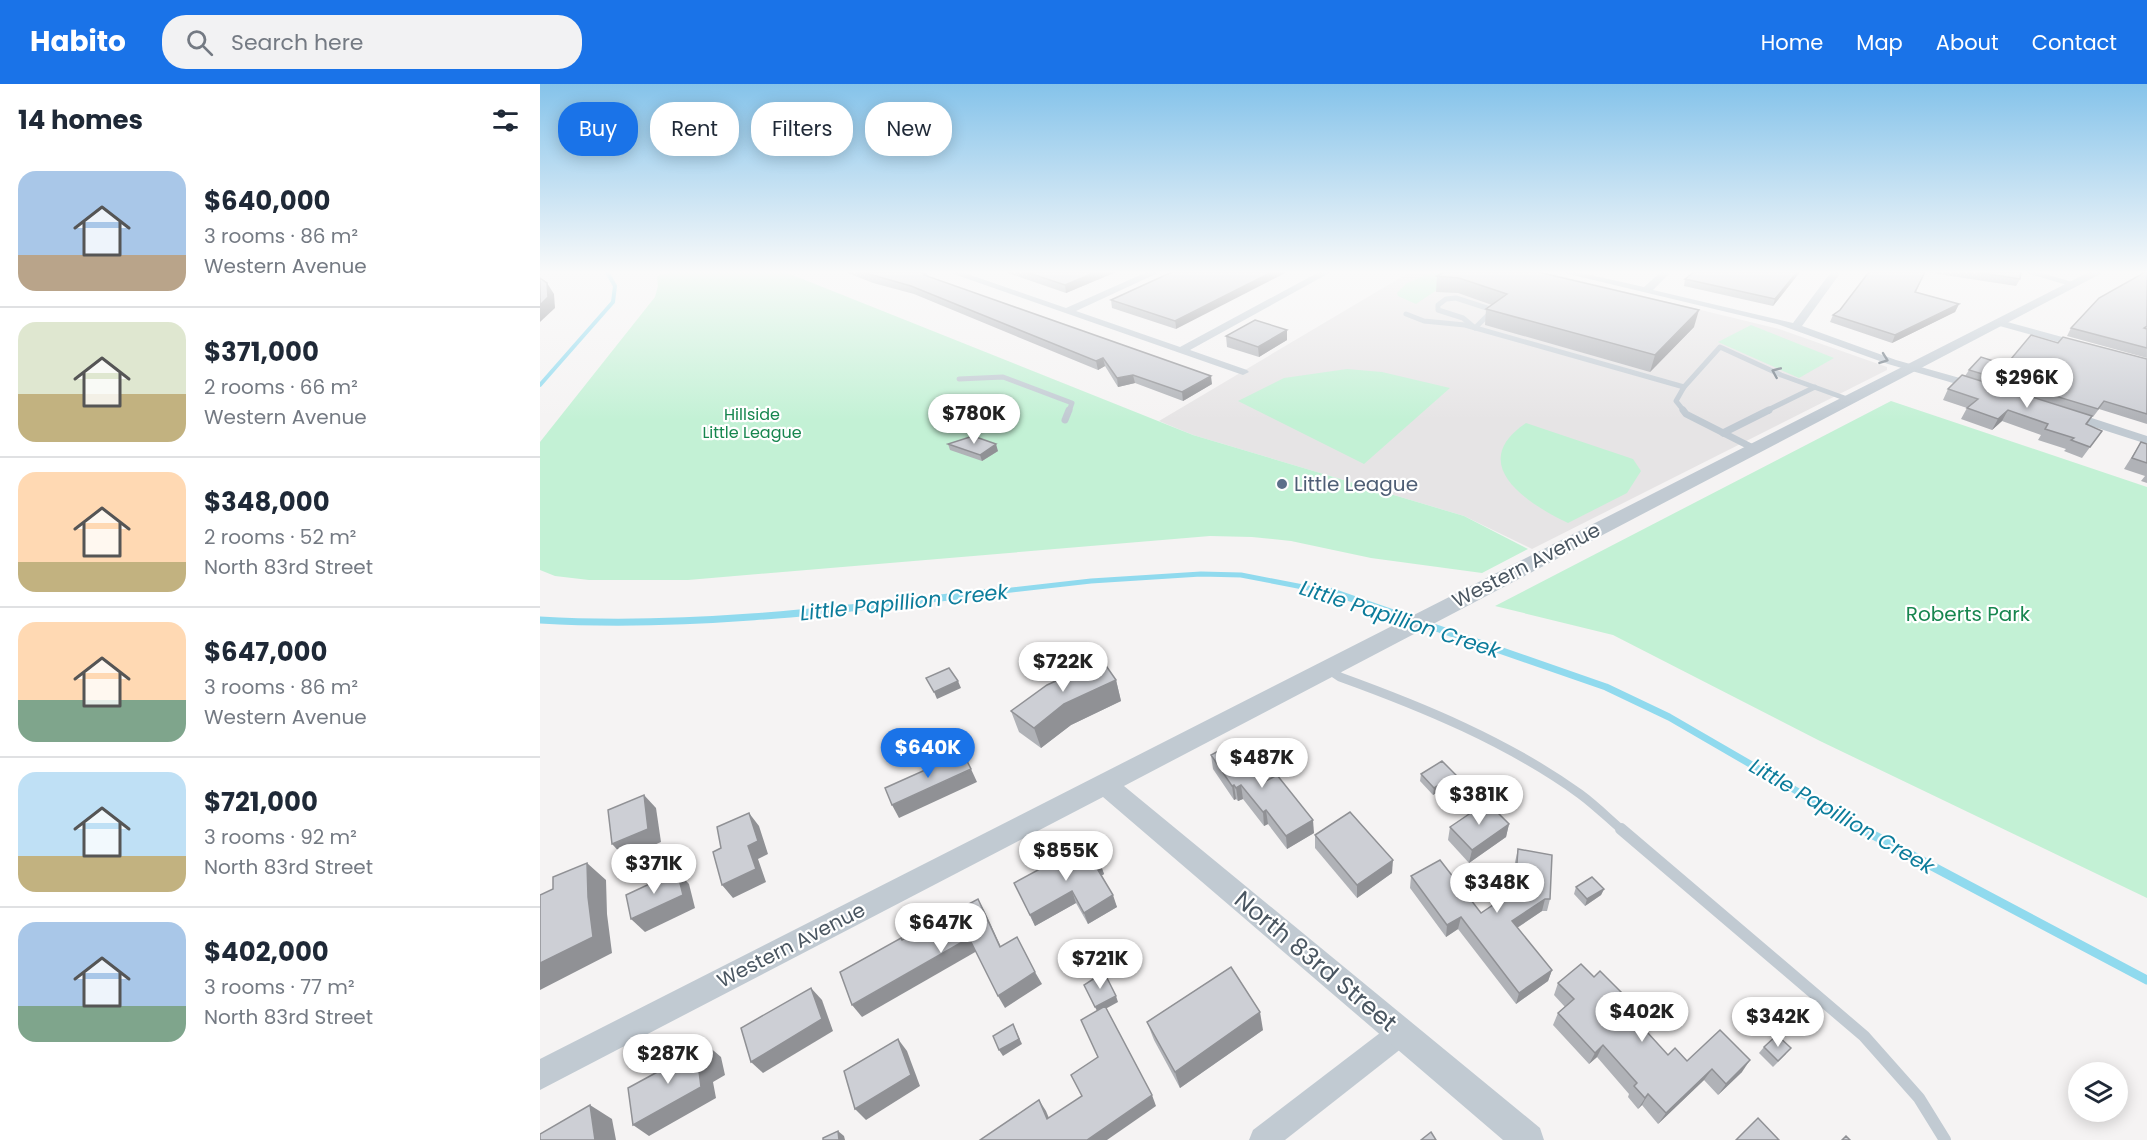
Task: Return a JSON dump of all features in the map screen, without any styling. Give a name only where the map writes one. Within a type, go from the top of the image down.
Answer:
[{"type":"street","points":[[1097,321],[1243,372]]},
{"type":"street","points":[[1180,351],[1235,321]]},
{"type":"street","points":[[1770,321],[1796,327],[1992,391]]},
{"type":"street","points":[[1796,327],[1800,321]]},
{"type":"street","name":"Western Avenue","points":[[540,1075],[1486,585],[2003,321]]},
{"type":"street","points":[[2000,323],[2089,348]]},
{"type":"street","points":[[2058,412],[2147,440]]},
{"type":"street","name":"North 83rd Street","points":[[1103,783],[1528,1140]]},
{"type":"street","points":[[1263,1140],[1402,1032]]},
{"type":"lane","points":[[1426,321],[1475,328],[1684,387]]},
{"type":"lane","points":[[1467,321],[1475,328]]},
{"type":"lane","points":[[1475,328],[1481,321]]},
{"type":"lane","points":[[1755,449],[1686,414],[1676,401],[1684,387],[1720,347],[1781,375],[1850,400]]},
{"type":"lane","points":[[959,379],[1003,377],[1072,403],[1065,420]]},
{"type":"lane","points":[[1723,433],[1815,387]]},
{"type":"lane","points":[[1326,668],[1340,677],[1434,715],[1495,743],[1540,768],[1581,795],[1864,1036],[1904,1079],[1938,1125],[1945,1140]]},
{"type":"shaded area","points":[[1327,321],[1747,321],[1779,329],[1887,367],[1887,370],[1532,549],[1464,516],[1193,435],[1159,421]]},
{"type":"green space","name":"Hillside Little League","points":[[636,321],[908,321],[1193,435],[1464,516],[1528,549],[1482,573],[1371,558],[1291,541],[1210,536],[688,580],[589,580],[555,576],[540,570],[540,442]]},
{"type":"green space","points":[[1751,325],[1834,358],[1799,378],[1718,342]]},
{"type":"green space","points":[[1347,369],[1382,372],[1450,388],[1364,464],[1238,401],[1284,378]]},
{"type":"green space","name":"Roberts Park","points":[[1891,401],[2147,487],[2147,898],[1820,741],[1613,635],[1495,606]]},
{"type":"green space","points":[[1526,423],[1633,459],[1641,471],[1627,493],[1568,523],[1521,494],[1509,481],[1502,468],[1501,453],[1509,438]]},
{"type":"building","points":[[998,321],[1056,321],[1211,376],[1182,392],[1133,375],[1117,378],[1103,358],[1096,361]]},
{"type":"building","points":[[1253,321],[1287,330],[1258,347],[1226,336]]},
{"type":"building","points":[[1531,321],[1688,321],[1655,355]]},
{"type":"building","points":[[1852,321],[1923,321],[1895,335]]},
{"type":"building","points":[[2077,321],[2147,321],[2147,326],[2144,328],[2147,329],[2147,348],[2071,328]]},
{"type":"building","points":[[2031,335],[2058,343],[2063,337],[2147,359],[2147,414],[2104,401],[2098,409],[1969,370],[1981,357],[2006,365]]},
{"type":"building","points":[[1962,375],[2092,416],[2086,424],[2102,431],[2090,447],[2071,440],[2074,438],[2045,429],[2048,424],[2008,410],[1998,419],[1967,408],[1978,399],[1948,389]]},
{"type":"building","points":[[979,401],[999,411],[981,420],[961,410]]},
{"type":"building","points":[[973,436],[996,444],[980,455],[948,444]]},
{"type":"building","points":[[2141,442],[2147,444],[2147,463],[2132,458]]},
{"type":"building","points":[[1102,660],[1116,680],[1064,704],[1034,728],[1011,711],[1047,685]]},
{"type":"building","points":[[949,668],[958,681],[934,692],[926,678]]},
{"type":"building","points":[[1237,741],[1266,781],[1277,775],[1313,820],[1286,836],[1266,810],[1263,812],[1241,785],[1236,788],[1232,786],[1211,755]]},
{"type":"building","points":[[963,753],[971,769],[892,805],[885,788]]},
{"type":"building","points":[[1442,761],[1456,775],[1434,788],[1421,774]]},
{"type":"building","points":[[644,795],[648,829],[612,844],[608,810]]},
{"type":"building","points":[[1487,802],[1509,824],[1472,850],[1450,827]]},
{"type":"building","points":[[1350,812],[1393,860],[1357,885],[1315,835]]},
{"type":"building","points":[[749,813],[758,841],[748,846],[756,869],[722,885],[713,852],[721,848],[717,827]]},
{"type":"building","points":[[1088,843],[1100,863],[1095,865],[1113,895],[1084,913],[1072,891],[1030,915],[1014,883]]},
{"type":"building","points":[[1518,849],[1552,855],[1550,899],[1545,899],[1512,921],[1552,970],[1519,993],[1461,917],[1447,925],[1411,876],[1440,860],[1481,913],[1515,890]]},
{"type":"building","points":[[587,863],[593,937],[540,963],[540,895],[553,889],[553,877]]},
{"type":"building","points":[[677,871],[683,895],[631,919],[626,895]]},
{"type":"building","points":[[1592,877],[1604,889],[1587,899],[1576,887]]},
{"type":"building","points":[[978,899],[1000,947],[1017,937],[1035,972],[998,996],[969,938],[852,1005],[840,972]]},
{"type":"building","points":[[1581,964],[1594,977],[1600,971],[1622,993],[1612,1003],[1643,1035],[1647,1032],[1668,1055],[1675,1048],[1687,1061],[1720,1030],[1750,1060],[1726,1084],[1712,1069],[1666,1113],[1648,1094],[1645,1098],[1634,1086],[1637,1083],[1603,1045],[1595,1053],[1558,1013],[1574,999],[1558,983]]},
{"type":"building","points":[[1231,967],[1260,1012],[1175,1072],[1147,1022]]},
{"type":"building","points":[[1104,972],[1116,996],[1095,1007],[1084,985]]},
{"type":"building","points":[[811,988],[822,1019],[751,1062],[741,1028]]},
{"type":"building","points":[[1105,1006],[1152,1095],[1087,1140],[980,1140],[1039,1100],[1047,1119],[1082,1096],[1071,1075],[1098,1057],[1081,1020]]},
{"type":"building","points":[[1013,1024],[1019,1039],[999,1050],[993,1036]]},
{"type":"building","points":[[1777,1035],[1791,1048],[1778,1061],[1764,1047]]},
{"type":"building","points":[[898,1039],[911,1075],[855,1109],[844,1071]]},
{"type":"building","points":[[707,1045],[711,1063],[699,1071],[701,1087],[633,1125],[628,1088]]},
{"type":"building","points":[[590,1105],[595,1140],[540,1140],[540,1134]]},
{"type":"building","points":[[1758,1118],[1779,1140],[1736,1140]]},
{"type":"building","points":[[838,1131],[839,1140],[823,1140],[823,1138]]},
{"type":"building","points":[[1431,1132],[1436,1140],[1421,1140]]},
{"type":"waterway","name":"Little Papillion Creek","points":[[540,385],[596,321]]},
{"type":"waterway","name":"Little Papillion Creek","points":[[986,593],[1091,581],[1201,574],[1241,575],[1334,593]]},
{"type":"waterway","name":"Little Papillion Creek","points":[[540,620],[598,622],[713,620],[999,591]]},
{"type":"waterway","name":"Little Papillion Creek","points":[[1330,591],[1606,687],[1669,717],[1864,830]]},
{"type":"waterway","name":"Little Papillion Creek","points":[[1862,829],[2147,980]]},
{"type":"place","name":"Little League","points":[[1282,484]]}]
